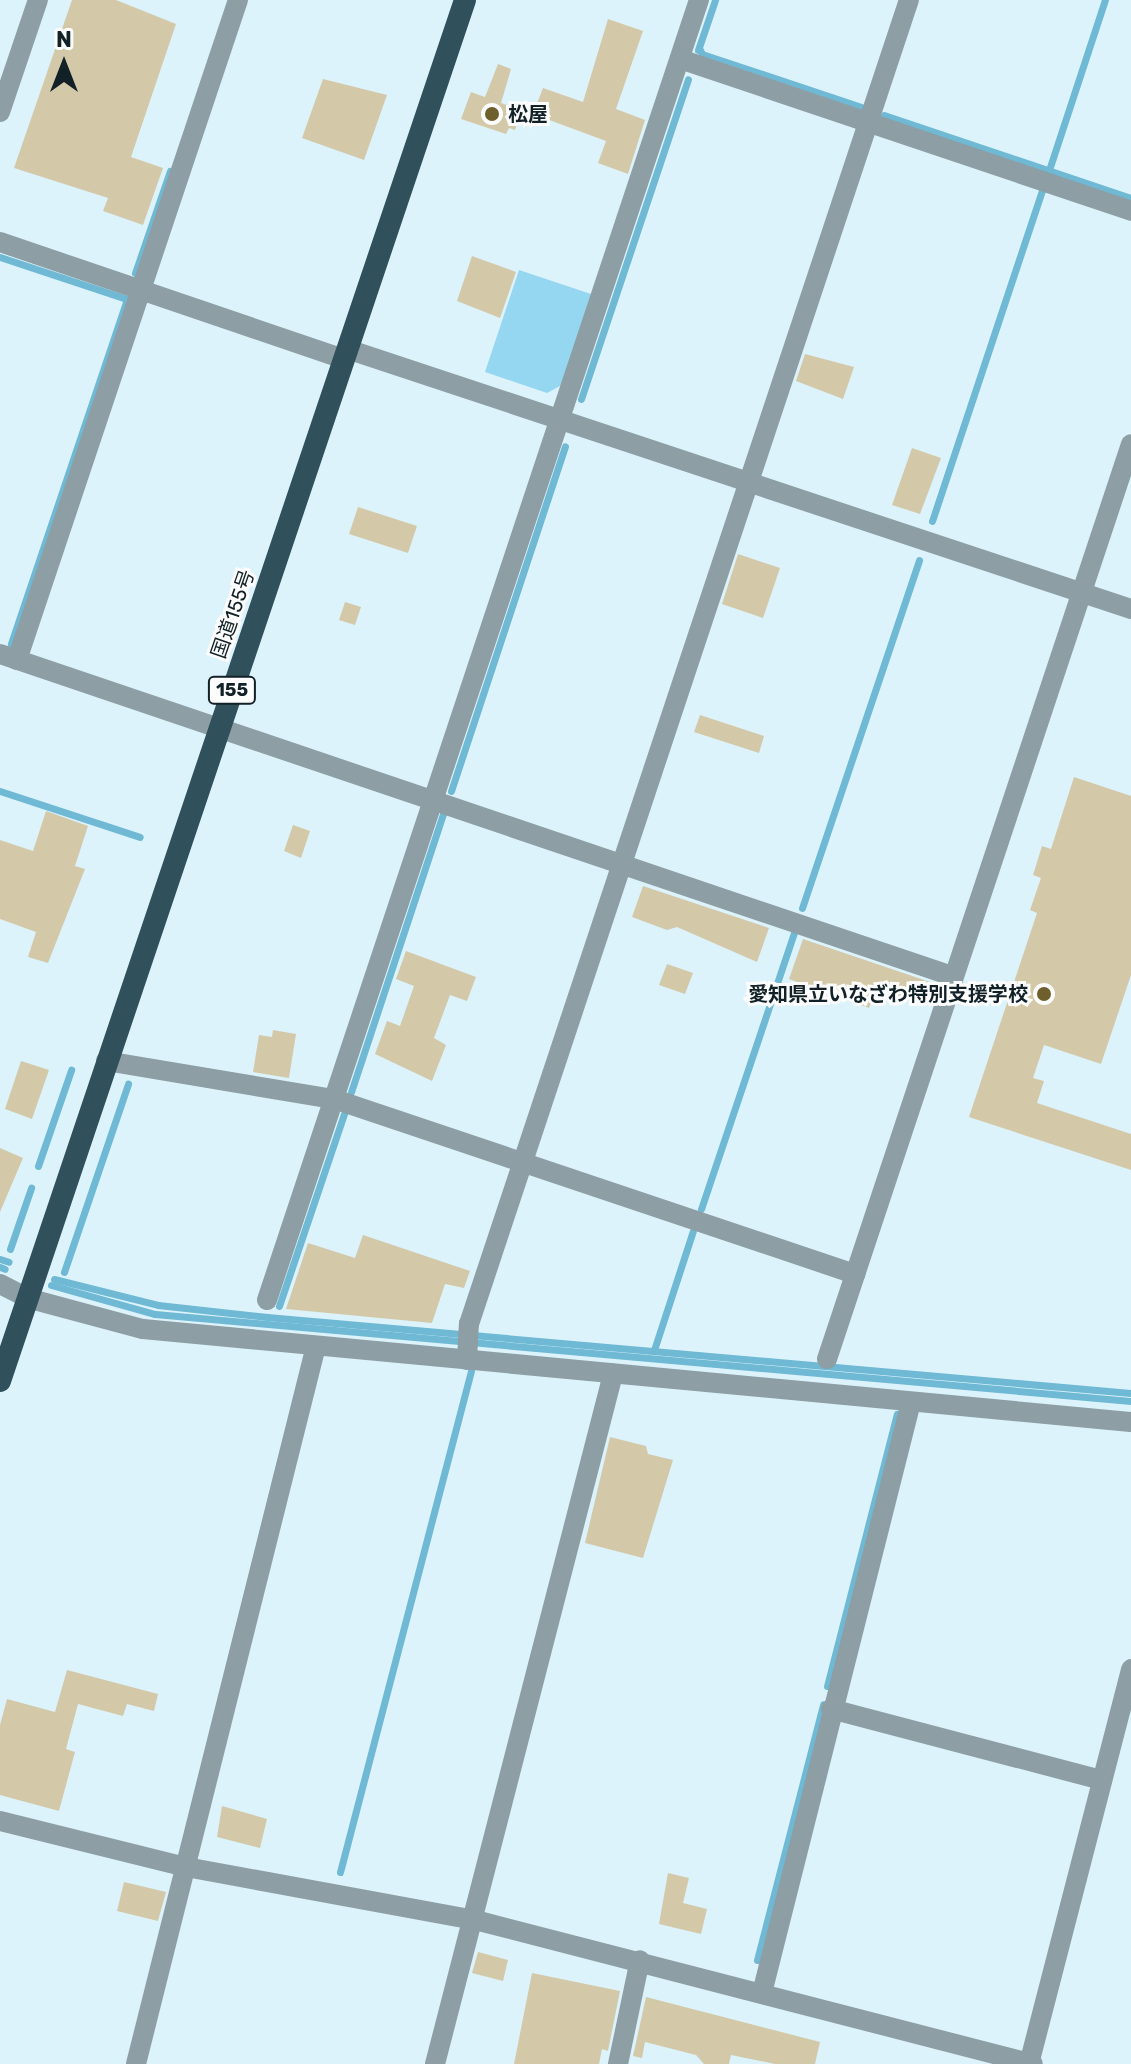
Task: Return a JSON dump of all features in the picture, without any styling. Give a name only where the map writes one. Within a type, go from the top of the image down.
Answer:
[{"type":"highway","name":"国道155号","points":[[0,1381],[465,0]]},
{"type":"street","points":[[0,112],[38,0]]},
{"type":"street","points":[[238,0],[141,290],[9,657],[952,976]]},
{"type":"street","points":[[267,1300],[699,0]]},
{"type":"street","points":[[467,1346],[522,1162],[909,0]]},
{"type":"street","points":[[680,59],[1131,211]]},
{"type":"street","points":[[0,242],[141,290],[560,420],[1131,609]]},
{"type":"street","points":[[827,1359],[1131,444]]},
{"type":"street","points":[[106,1061],[334,1099],[855,1274]]},
{"type":"street","points":[[0,1284],[27,1298],[143,1329],[316,1346],[467,1346],[613,1374],[1131,1422]]},
{"type":"street","points":[[136,2064],[316,1346]]},
{"type":"street","points":[[435,2064],[475,1920],[613,1374]]},
{"type":"street","points":[[762,1993],[831,1709],[911,1402]]},
{"type":"street","points":[[0,1821],[186,1867],[475,1920],[640,1960],[1031,2064],[1131,1669]]},
{"type":"street","points":[[831,1709],[1102,1780]]},
{"type":"street","points":[[618,2064],[640,1960]]},
{"type":"shaded area","points":[[519,270],[591,294],[562,385],[547,393],[485,372]]},
{"type":"building","points":[[72,0],[116,0],[176,24],[131,157],[163,168],[143,225],[103,211],[108,198],[14,168]]},
{"type":"building","points":[[608,19],[643,31],[616,109],[645,120],[628,174],[598,163],[606,141],[533,114],[543,88],[583,102]]},
{"type":"building","name":"松屋","points":[[498,64],[511,69],[501,103],[522,110],[515,130],[509,128],[506,134],[461,119],[471,92],[485,97]]},
{"type":"building","points":[[323,79],[387,95],[364,160],[302,138]]},
{"type":"building","points":[[472,256],[516,272],[500,318],[457,301]]},
{"type":"building","points":[[805,354],[854,367],[843,399],[796,381]]},
{"type":"building","points":[[912,448],[941,458],[920,514],[892,505]]},
{"type":"building","points":[[358,507],[417,526],[408,553],[349,534]]},
{"type":"building","points":[[738,554],[780,568],[763,618],[722,604]]},
{"type":"building","points":[[345,602],[361,607],[355,625],[339,620]]},
{"type":"building","points":[[700,715],[764,736],[759,753],[694,732]]},
{"type":"building","points":[[1074,777],[1131,796],[1131,975],[1101,1064],[1044,1045],[1033,1078],[1044,1081],[1037,1103],[1131,1134],[1131,1170],[969,1117],[1037,913],[1030,910],[1041,878],[1033,875],[1042,846],[1051,849]]},
{"type":"building","points":[[46,811],[88,826],[75,866],[85,869],[48,963],[28,957],[36,932],[0,919],[0,840],[33,851]]},
{"type":"building","points":[[293,825],[310,831],[301,858],[284,851]]},
{"type":"building","points":[[643,886],[769,928],[757,962],[677,927],[667,930],[632,917]]},
{"type":"building","points":[[803,939],[933,983],[927,999],[910,996],[909,1001],[876,989],[869,1008],[789,979]]},
{"type":"building","points":[[406,951],[476,977],[467,1001],[450,995],[434,1038],[446,1045],[432,1081],[375,1054],[387,1021],[400,1026],[414,986],[396,979]]},
{"type":"building","points":[[667,964],[693,973],[685,994],[659,985]]},
{"type":"building","points":[[273,1030],[296,1034],[289,1078],[253,1072],[259,1035],[272,1037]]},
{"type":"building","points":[[21,1061],[49,1070],[32,1119],[5,1109]]},
{"type":"building","points":[[0,1148],[23,1158],[0,1212]]},
{"type":"building","points":[[363,1235],[470,1271],[464,1288],[445,1284],[432,1323],[286,1309],[308,1243],[355,1258]]},
{"type":"building","points":[[610,1437],[646,1446],[648,1454],[673,1460],[643,1558],[585,1543]]},
{"type":"building","points":[[67,1670],[158,1694],[154,1711],[127,1704],[123,1716],[78,1704],[66,1749],[75,1752],[59,1811],[0,1795],[0,1725],[7,1699],[55,1712]]},
{"type":"building","points":[[222,1806],[267,1819],[260,1848],[217,1837]]},
{"type":"building","points":[[668,1873],[689,1878],[683,1903],[707,1909],[701,1934],[659,1924]]},
{"type":"building","points":[[124,1882],[166,1892],[158,1921],[117,1911]]},
{"type":"building","points":[[478,1952],[508,1960],[503,1981],[472,1973]]},
{"type":"building","points":[[532,1973],[620,1991],[608,2051],[602,2049],[599,2064],[514,2064]]},
{"type":"building","points":[[646,1997],[820,2042],[815,2064],[775,2064],[731,2055],[729,2064],[704,2064],[696,2055],[645,2042],[642,2058],[633,2056]]},
{"type":"waterway","points":[[698,50],[715,0]]},
{"type":"waterway","points":[[1049,170],[1105,0]]},
{"type":"waterway","points":[[699,48],[702,54],[861,107]]},
{"type":"waterway","points":[[581,399],[688,79]]},
{"type":"waterway","points":[[884,115],[1131,198]]},
{"type":"waterway","points":[[135,273],[170,171]]},
{"type":"waterway","points":[[932,521],[1042,191]]},
{"type":"waterway","points":[[0,257],[127,299],[11,644]]},
{"type":"waterway","points":[[451,791],[565,446]]},
{"type":"waterway","points":[[802,908],[919,560]]},
{"type":"waterway","points":[[0,791],[140,837]]},
{"type":"waterway","points":[[351,1092],[443,814]]},
{"type":"waterway","points":[[701,1209],[794,932]]},
{"type":"waterway","points":[[38,1166],[71,1070]]},
{"type":"waterway","points":[[64,1272],[128,1084]]},
{"type":"waterway","points":[[279,1306],[344,1114]]},
{"type":"waterway","points":[[10,1249],[31,1188]]},
{"type":"waterway","points":[[654,1350],[693,1231]]},
{"type":"waterway","points":[[0,1259],[9,1262]]},
{"type":"waterway","points":[[0,1267],[5,1269]]},
{"type":"waterway","points":[[54,1279],[158,1305],[267,1317],[1131,1393]]},
{"type":"waterway","points":[[51,1285],[155,1314],[1131,1401]]},
{"type":"waterway","points":[[340,1872],[471,1371]]},
{"type":"waterway","points":[[827,1686],[897,1414]]},
{"type":"waterway","points":[[757,1960],[823,1704]]},
{"type":"place","name":"松屋","points":[[492,114]]},
{"type":"place","name":"愛知県立いなざわ特別支援学校","points":[[1044,994]]}]
